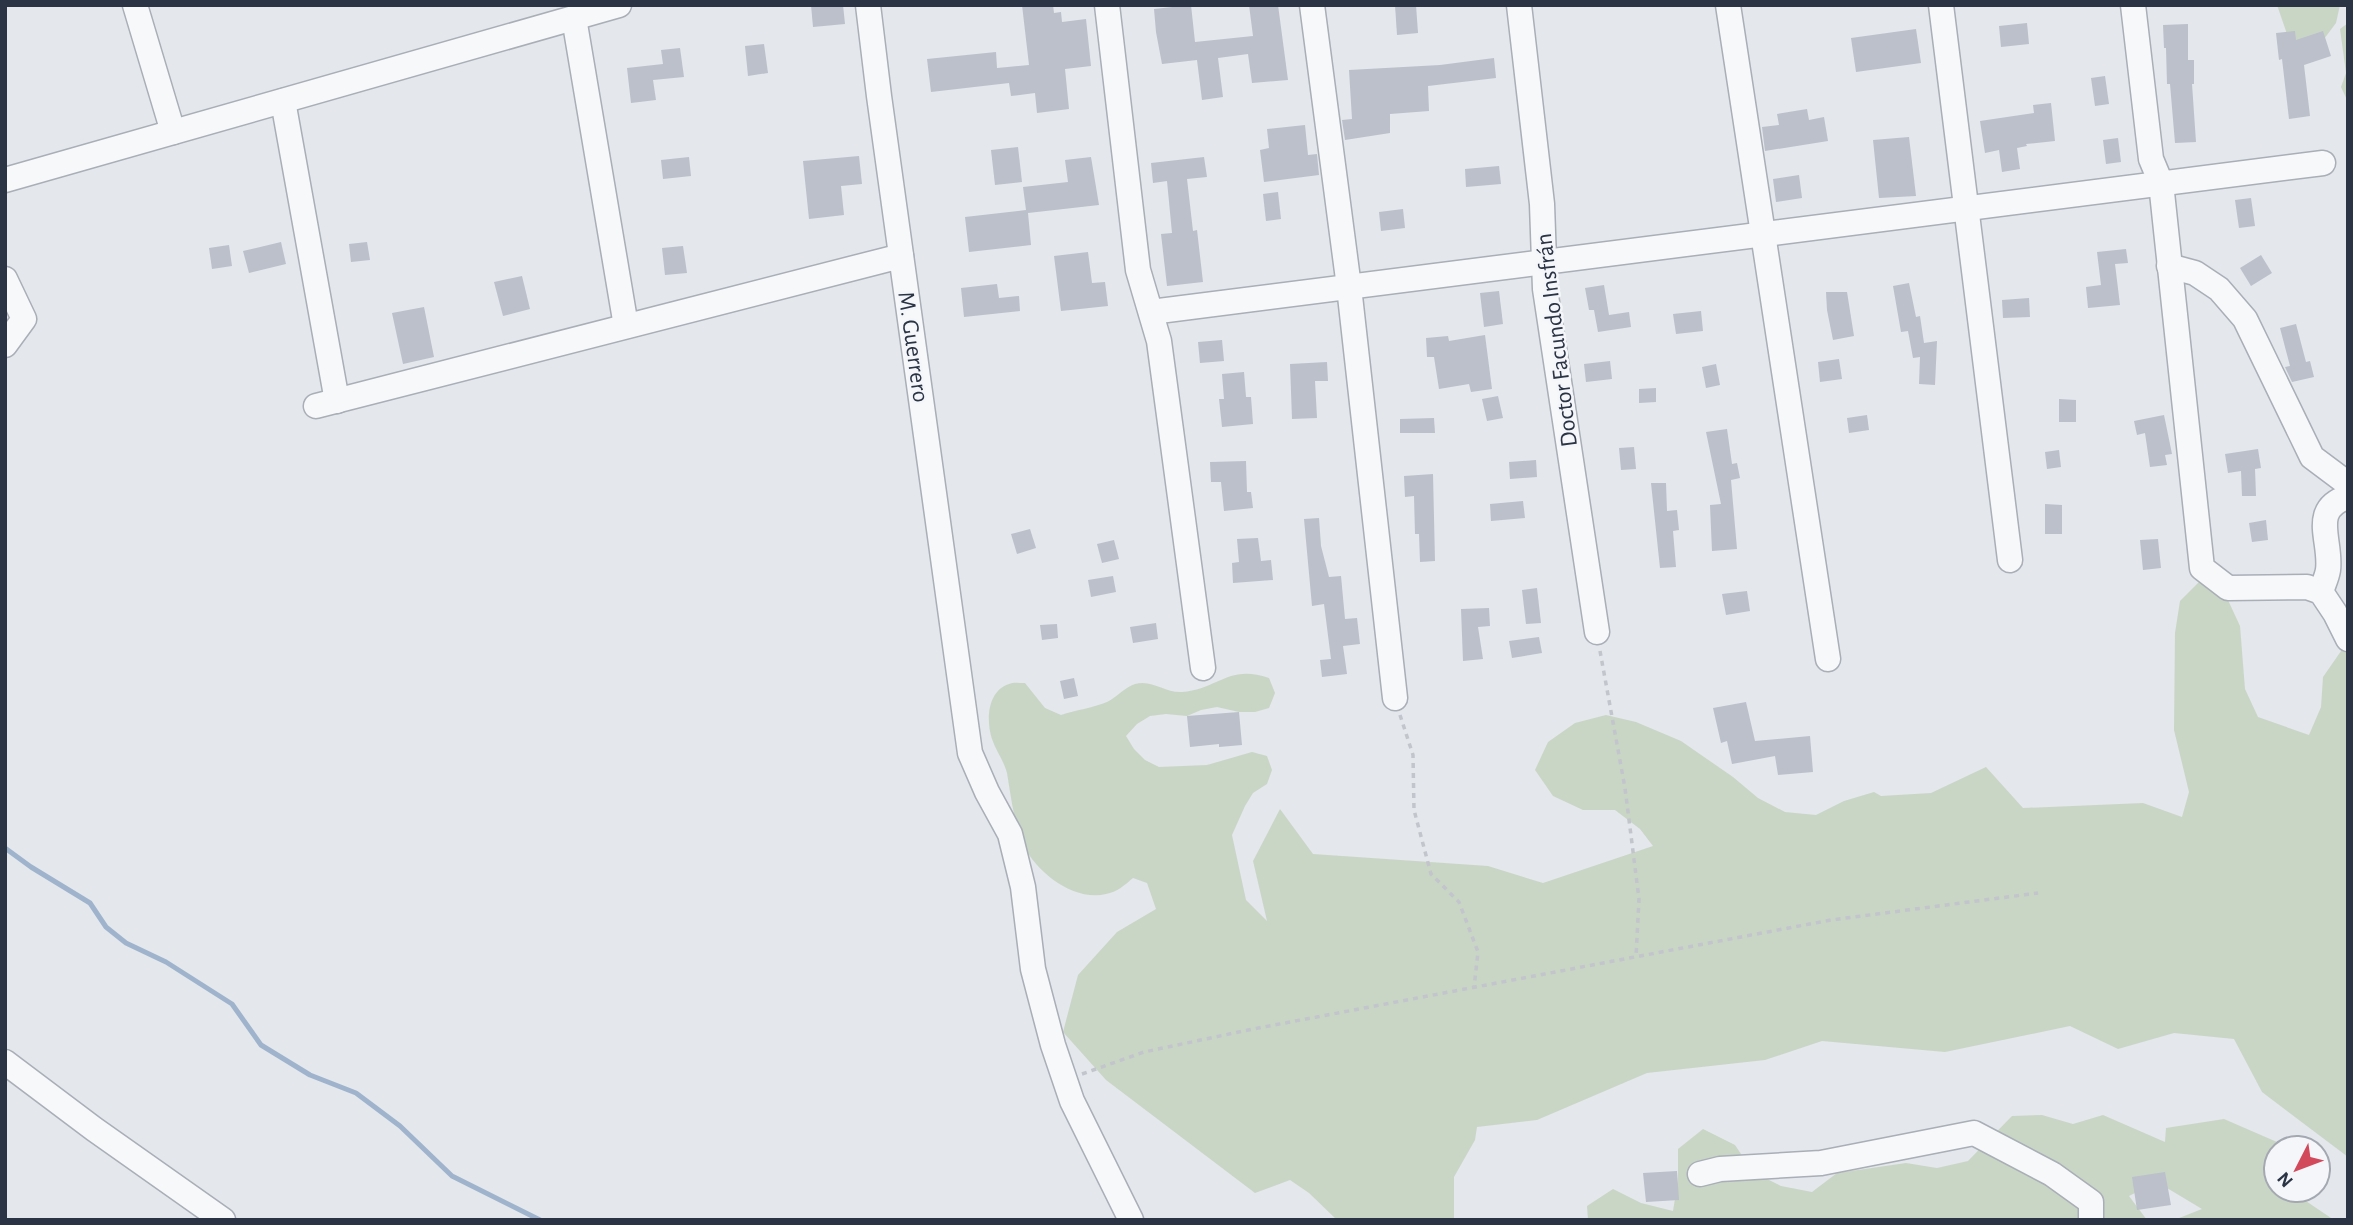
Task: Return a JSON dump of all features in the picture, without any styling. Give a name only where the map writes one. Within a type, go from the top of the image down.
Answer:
[{"type":"street","points":[[135,5],[173,132]]},
{"type":"street","points":[[5,180],[619,5]]},
{"type":"street","name":"M. Guerrero","points":[[868,5],[970,752],[987,792],[1010,834],[1023,887],[1033,968],[1053,1045],[1072,1101],[1131,1220]]},
{"type":"street","points":[[1107,5],[1138,270],[1159,341],[1203,668]]},
{"type":"street","points":[[1312,5],[1349,287],[1395,698]]},
{"type":"street","name":"Doctor Facundo Insfrán","points":[[1519,5],[1542,204],[1545,289],[1597,632]]},
{"type":"street","points":[[1728,5],[1828,659]]},
{"type":"street","points":[[1941,5],[2010,559]]},
{"type":"street","points":[[2133,5],[2151,159],[2161,183],[2202,568],[2228,588],[2307,587],[2321,592],[2348,639]]},
{"type":"street","points":[[573,18],[626,326]]},
{"type":"street","points":[[283,101],[327,403],[901,256]]},
{"type":"street","points":[[1151,313],[2323,163]]},
{"type":"street","points":[[2169,266],[2195,273],[2219,289],[2245,319],[2312,457],[2348,484]]},
{"type":"street","points":[[5,279],[24,319],[5,345]]},
{"type":"street","points":[[2321,592],[2328,570],[2324,517],[2335,501],[2348,497]]},
{"type":"street","points":[[5,1062],[223,1220]]},
{"type":"street","points":[[1700,1174],[1720,1170],[1821,1163],[1974,1133],[2052,1174],[2091,1202],[2091,1220]]},
{"type":"path","points":[[1597,632],[1625,788],[1639,899],[1636,957]]},
{"type":"path","points":[[1395,698],[1413,755],[1414,810],[1431,874],[1459,902],[1478,952],[1474,988]]},
{"type":"path","points":[[1066,1082],[1144,1052],[1253,1029],[1831,920],[2038,893]]},
{"type":"green space","points":[[2277,5],[2340,5],[2336,23],[2318,47],[2289,40]]},
{"type":"green space","points":[[2348,23],[2348,102],[2341,87],[2346,73],[2340,29]]},
{"type":"green space","points":[[2202,579],[2227,598],[2240,626],[2245,689],[2258,717],[2309,735],[2321,707],[2323,677],[2348,641],[2348,1157],[2332,1145],[2332,1134],[2318,1134],[2262,1092],[2234,1039],[2174,1033],[2118,1049],[2070,1026],[1945,1052],[1822,1041],[1765,1060],[1647,1073],[1537,1120],[1477,1127],[1475,1140],[1454,1177],[1454,1220],[1337,1220],[1309,1193],[1290,1180],[1255,1193],[1106,1080],[1063,1032],[1078,975],[1117,932],[1156,909],[1147,883],[1133,878],[1110,893],[1082,894],[1058,883],[1038,866],[1024,846],[1013,810],[1007,773],[992,739],[989,724],[990,707],[996,693],[1015,683],[1025,683],[1045,708],[1061,715],[1107,702],[1135,684],[1147,683],[1182,692],[1205,687],[1233,675],[1255,674],[1269,678],[1275,693],[1269,708],[1255,712],[1239,712],[1217,707],[1187,716],[1150,716],[1137,724],[1126,736],[1145,760],[1159,767],[1207,765],[1252,752],[1267,756],[1272,770],[1267,784],[1253,793],[1232,835],[1246,900],[1267,921],[1253,861],[1280,809],[1313,854],[1488,866],[1543,883],[1653,846],[1640,829],[1615,810],[1583,810],[1553,796],[1535,770],[1548,742],[1575,723],[1606,715],[1636,722],[1681,741],[1758,798],[1785,812],[1816,815],[1844,801],[1874,792],[1881,796],[1931,793],[1986,767],[2023,808],[2143,803],[2182,817],[2189,792],[2174,730],[2175,633],[2180,601]]},
{"type":"green space","points":[[2042,1115],[2073,1124],[2103,1115],[2165,1142],[2166,1128],[2224,1119],[2262,1135],[2262,1204],[2310,1204],[2334,1220],[2174,1220],[2202,1209],[2157,1182],[2129,1196],[2147,1220],[1588,1220],[1587,1206],[1613,1189],[1641,1203],[1673,1211],[1678,1180],[1678,1149],[1703,1129],[1735,1145],[1753,1172],[1781,1186],[1812,1192],[1837,1173],[1906,1163],[1937,1168],[1968,1161],[2012,1116]]},
{"type":"building","points":[[811,5],[843,5],[845,24],[813,27]]},
{"type":"building","points":[[1022,5],[1053,5],[1054,13],[1061,12],[1062,22],[1086,19],[1091,66],[1065,69],[1069,109],[1037,113],[1035,93],[1011,96],[1009,83],[931,92],[927,59],[996,52],[997,68],[1029,65]]},
{"type":"building","points":[[1191,5],[1195,42],[1253,36],[1249,5],[1278,5],[1288,80],[1252,83],[1248,54],[1218,58],[1223,97],[1202,100],[1197,60],[1162,64],[1156,32],[1154,9]]},
{"type":"building","points":[[1395,5],[1416,5],[1418,33],[1397,35]]},
{"type":"building","points":[[2027,23],[2029,44],[2001,47],[1999,26]]},
{"type":"building","points":[[2188,24],[2188,60],[2194,60],[2192,84],[2196,142],[2175,143],[2163,25]]},
{"type":"building","points":[[1916,29],[1921,63],[1856,72],[1851,38]]},
{"type":"building","points":[[2295,31],[2296,40],[2323,31],[2331,56],[2304,65],[2310,116],[2289,119],[2276,33]]},
{"type":"building","points":[[764,44],[768,73],[748,76],[745,46]]},
{"type":"building","points":[[680,48],[684,77],[653,80],[656,100],[631,103],[627,68],[663,64],[661,50]]},
{"type":"building","points":[[1494,58],[1496,78],[1428,86],[1429,111],[1390,114],[1390,133],[1345,140],[1342,120],[1352,119],[1349,70],[1440,65]]},
{"type":"building","points":[[2105,76],[2109,104],[2095,106],[2091,78]]},
{"type":"building","points":[[2051,103],[2055,141],[2026,144],[2027,146],[2017,148],[2020,169],[2002,172],[1999,150],[1985,153],[1980,121],[2034,113],[2033,105]]},
{"type":"building","points":[[1807,109],[1809,120],[1824,117],[1828,141],[1765,151],[1762,127],[1779,125],[1777,114]]},
{"type":"building","points":[[1305,125],[1308,155],[1317,154],[1319,175],[1264,182],[1260,150],[1269,148],[1267,129]]},
{"type":"building","points":[[1909,137],[1916,196],[1879,198],[1873,140]]},
{"type":"building","points":[[2118,138],[2121,162],[2106,164],[2103,140]]},
{"type":"building","points":[[1018,147],[1022,182],[995,185],[991,150]]},
{"type":"building","points":[[859,156],[862,184],[841,186],[844,215],[809,219],[803,161]]},
{"type":"building","points":[[689,157],[691,176],[663,179],[661,160]]},
{"type":"building","points":[[1091,157],[1099,205],[1028,213],[1031,245],[969,252],[965,217],[1026,210],[1023,187],[1068,182],[1065,160]]},
{"type":"building","points":[[1204,157],[1207,177],[1187,179],[1203,282],[1167,286],[1161,234],[1172,233],[1167,181],[1153,183],[1151,163]]},
{"type":"building","points":[[1499,166],[1501,184],[1466,187],[1465,169]]},
{"type":"building","points":[[1799,175],[1802,198],[1776,202],[1773,179]]},
{"type":"building","points":[[1278,192],[1281,219],[1266,221],[1263,194]]},
{"type":"building","points":[[2251,198],[2255,226],[2239,228],[2235,200]]},
{"type":"building","points":[[1403,209],[1405,228],[1381,231],[1379,212]]},
{"type":"building","points":[[281,242],[286,264],[249,273],[243,251]]},
{"type":"building","points":[[367,242],[370,260],[351,262],[349,244]]},
{"type":"building","points":[[229,245],[232,266],[212,269],[209,248]]},
{"type":"building","points":[[683,246],[687,273],[665,275],[662,248]]},
{"type":"building","points":[[2126,249],[2128,263],[2115,264],[2120,305],[2088,308],[2086,287],[2101,285],[2097,252]]},
{"type":"building","points":[[1088,252],[1092,283],[1105,282],[1108,306],[1061,311],[1054,256]]},
{"type":"building","points":[[2261,255],[2272,273],[2251,286],[2240,268]]},
{"type":"building","points":[[522,276],[530,309],[503,316],[494,282]]},
{"type":"building","points":[[1909,283],[1916,317],[1920,316],[1924,343],[1937,341],[1935,385],[1919,384],[1920,357],[1913,358],[1908,331],[1901,332],[1893,286]]},
{"type":"building","points":[[997,284],[999,298],[1019,296],[1020,311],[964,317],[961,288]]},
{"type":"building","points":[[1604,285],[1609,315],[1629,312],[1631,327],[1598,332],[1594,310],[1589,310],[1585,288]]},
{"type":"building","points":[[1499,291],[1503,324],[1484,327],[1480,293]]},
{"type":"building","points":[[1826,292],[1847,292],[1854,336],[1833,340]]},
{"type":"building","points":[[2029,298],[2030,317],[2003,318],[2002,300]]},
{"type":"building","points":[[424,307],[434,357],[403,364],[392,313]]},
{"type":"building","points":[[1701,311],[1703,331],[1676,334],[1673,314]]},
{"type":"building","points":[[2296,324],[2306,362],[2310,361],[2314,377],[2292,382],[2285,367],[2290,366],[2280,328]]},
{"type":"building","points":[[1485,335],[1492,389],[1471,392],[1469,384],[1439,389],[1434,357],[1427,357],[1426,338],[1448,336],[1449,341]]},
{"type":"building","points":[[1222,340],[1224,361],[1200,363],[1198,342]]},
{"type":"building","points":[[1839,359],[1842,379],[1820,382],[1818,362]]},
{"type":"building","points":[[1610,361],[1612,379],[1586,382],[1584,364]]},
{"type":"building","points":[[1327,362],[1328,381],[1315,381],[1317,418],[1292,419],[1290,364]]},
{"type":"building","points":[[1716,364],[1720,385],[1706,388],[1702,367]]},
{"type":"building","points":[[1244,372],[1246,397],[1251,397],[1253,424],[1222,427],[1219,399],[1224,399],[1222,374]]},
{"type":"building","points":[[1656,388],[1656,402],[1639,403],[1639,389]]},
{"type":"building","points":[[1498,396],[1503,418],[1487,421],[1482,399]]},
{"type":"building","points":[[2059,399],[2076,400],[2076,422],[2059,422]]},
{"type":"building","points":[[1867,415],[1869,430],[1849,433],[1847,418]]},
{"type":"building","points":[[2164,415],[2172,454],[2165,455],[2167,465],[2150,467],[2145,433],[2137,435],[2134,421]]},
{"type":"building","points":[[1434,418],[1435,433],[1400,433],[1400,419]]},
{"type":"building","points":[[1727,429],[1732,464],[1737,463],[1740,478],[1731,480],[1737,549],[1712,551],[1710,505],[1721,504],[1706,432]]},
{"type":"building","points":[[1634,447],[1636,469],[1621,470],[1619,448]]},
{"type":"building","points":[[2258,449],[2261,468],[2255,469],[2256,496],[2242,496],[2241,471],[2228,473],[2225,454]]},
{"type":"building","points":[[2059,450],[2061,467],[2047,469],[2045,452]]},
{"type":"building","points":[[1536,460],[1537,477],[1510,479],[1509,462]]},
{"type":"building","points":[[1246,461],[1247,492],[1251,492],[1253,508],[1224,511],[1221,482],[1211,482],[1210,462]]},
{"type":"building","points":[[1433,474],[1435,561],[1420,562],[1419,534],[1415,534],[1414,496],[1405,497],[1404,476]]},
{"type":"building","points":[[1651,483],[1666,483],[1667,511],[1677,510],[1679,530],[1673,531],[1676,567],[1660,568]]},
{"type":"building","points":[[1523,501],[1525,518],[1491,521],[1490,504]]},
{"type":"building","points":[[2045,504],[2062,505],[2062,534],[2045,534]]},
{"type":"building","points":[[1319,518],[1321,546],[1329,577],[1341,576],[1345,619],[1357,618],[1360,644],[1343,646],[1347,674],[1322,677],[1320,660],[1331,659],[1324,604],[1312,606],[1304,519]]},
{"type":"building","points":[[2266,520],[2268,540],[2252,542],[2249,523]]},
{"type":"building","points":[[1030,529],[1036,548],[1017,554],[1011,534]]},
{"type":"building","points":[[1258,538],[1261,561],[1271,560],[1273,580],[1233,583],[1232,563],[1239,562],[1237,539]]},
{"type":"building","points":[[2158,539],[2161,568],[2143,570],[2140,540]]},
{"type":"building","points":[[1114,540],[1119,559],[1102,563],[1097,544]]},
{"type":"building","points":[[1113,576],[1116,592],[1091,597],[1088,580]]},
{"type":"building","points":[[1537,588],[1541,623],[1526,624],[1522,590]]},
{"type":"building","points":[[1747,591],[1750,611],[1726,615],[1722,594]]},
{"type":"building","points":[[1489,608],[1490,626],[1478,627],[1483,659],[1463,661],[1461,609]]},
{"type":"building","points":[[1156,623],[1158,639],[1133,643],[1130,627]]},
{"type":"building","points":[[1057,624],[1058,638],[1042,640],[1040,625]]},
{"type":"building","points":[[1539,637],[1542,653],[1512,658],[1509,641]]},
{"type":"building","points":[[1074,678],[1078,696],[1064,699],[1060,681]]},
{"type":"building","points":[[1746,702],[1755,741],[1810,736],[1813,772],[1778,775],[1775,756],[1732,764],[1727,741],[1721,743],[1713,708]]},
{"type":"building","points":[[1239,712],[1242,745],[1190,747],[1187,716]]},
{"type":"building","points":[[1677,1171],[1679,1200],[1646,1202],[1643,1173]]},
{"type":"building","points":[[2165,1172],[2171,1205],[2137,1210],[2132,1177]]},
{"type":"waterway","points":[[5,848],[90,903],[106,927],[126,943],[166,962],[232,1004],[261,1045],[310,1075],[356,1093],[400,1126],[452,1176],[540,1220]]}]
